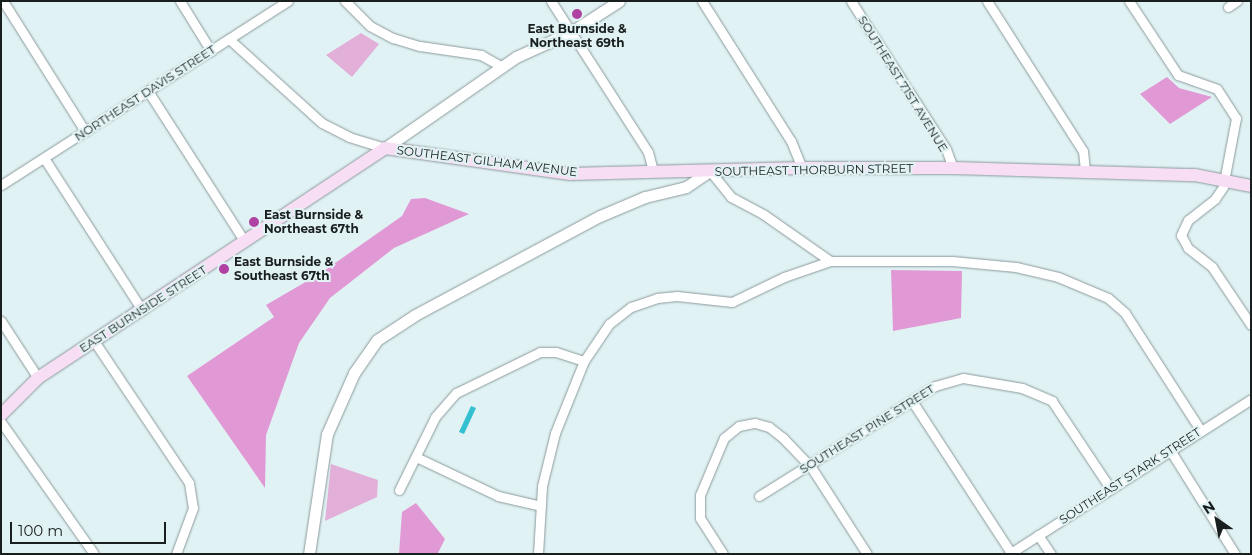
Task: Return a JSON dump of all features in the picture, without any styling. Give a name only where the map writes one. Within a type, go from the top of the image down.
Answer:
[{"type":"main road","name":"SOUTHEAST GILHAM AVENUE","points":[[385,148],[570,174],[710,171]]},
{"type":"main road","name":"EAST BURNSIDE STREET","points":[[1,415],[38,378],[385,148]]},
{"type":"main road","name":"SOUTHEAST THORBURN STREET","points":[[710,171],[802,168],[953,168],[1086,171],[1225,179],[1251,186]]},
{"type":"street","points":[[3,1],[85,131]]},
{"type":"street","points":[[180,1],[211,50]]},
{"type":"street","name":"NORTHEAST DAVIS STREET","points":[[1,185],[288,1]]},
{"type":"street","points":[[346,1],[370,26],[393,38],[420,46],[481,54],[503,66]]},
{"type":"street","points":[[551,1],[648,152],[653,171]]},
{"type":"street","name":"EAST BURNSIDE STREET","points":[[385,148],[503,66],[571,32],[619,1]]},
{"type":"street","points":[[702,1],[791,140],[802,168]]},
{"type":"street","name":"SOUTHEAST 71ST AVENUE","points":[[851,1],[946,149],[953,168]]},
{"type":"street","points":[[986,1],[1083,151],[1086,171]]},
{"type":"street","points":[[1129,1],[1178,75],[1216,89],[1232,110],[1236,127],[1225,179],[1219,194],[1188,220],[1181,235],[1188,248],[1212,267],[1251,325]]},
{"type":"street","points":[[1228,7],[1237,1]]},
{"type":"street","points":[[229,39],[322,123],[349,138],[385,148]]},
{"type":"street","points":[[148,91],[245,242]]},
{"type":"street","points":[[44,158],[142,310]]},
{"type":"street","points":[[710,171],[731,197],[763,214],[830,261]]},
{"type":"street","name":"SOUTHEAST THORBURN STREET","points":[[309,554],[327,434],[354,373],[377,340],[415,315],[600,216],[645,197],[686,187],[710,171]]},
{"type":"street","points":[[538,554],[546,461],[584,361],[608,324],[631,307],[658,298],[677,296],[732,302],[784,277],[830,261],[952,261],[1016,267],[1058,277],[1102,295],[1125,313],[1201,431]]},
{"type":"street","points":[[1,321],[38,378]]},
{"type":"street","points":[[94,341],[192,490],[191,517],[176,554]]},
{"type":"street","points":[[399,490],[443,405],[466,386],[540,352],[556,352],[584,361]]},
{"type":"street","name":"SOUTHEAST PINE STREET","points":[[759,496],[811,466],[941,383],[963,378],[1014,386],[1046,398],[1056,405],[1110,488]]},
{"type":"street","name":"SOUTHEAST STARK STREET","points":[[1010,553],[1251,399]]},
{"type":"street","points":[[912,401],[1010,553]]},
{"type":"street","points":[[1,422],[94,554]]},
{"type":"street","points":[[723,554],[699,512],[700,494],[722,443],[732,430],[755,423],[769,427],[811,466],[867,554]]},
{"type":"street","points":[[1170,450],[1235,554]]},
{"type":"street","points":[[416,456],[498,496],[541,506]]},
{"type":"street","points":[[1038,535],[1051,554]]},
{"type":"shaded area","points":[[361,33],[379,44],[352,77],[326,55]]},
{"type":"shaded area","points":[[1167,77],[1179,88],[1212,97],[1170,124],[1140,94]]},
{"type":"shaded area","points":[[425,198],[469,214],[394,248],[330,298],[299,343],[266,435],[265,488],[187,376],[274,317],[266,305],[321,273],[402,216],[411,199]]},
{"type":"shaded area","points":[[891,270],[962,271],[961,318],[893,331]]},
{"type":"shaded area","points":[[331,464],[378,480],[377,497],[325,521]]},
{"type":"shaded area","points":[[416,503],[445,539],[438,553],[399,554],[402,512]]},
{"type":"water","points":[[471,406],[476,408],[464,434],[459,432]]},
{"type":"place","name":"East Burnside & Northeast 69th","points":[[577,14]]},
{"type":"place","name":"East Burnside & Northeast 67th","points":[[254,222]]},
{"type":"place","name":"East Burnside & Southeast 67th","points":[[224,269]]}]
